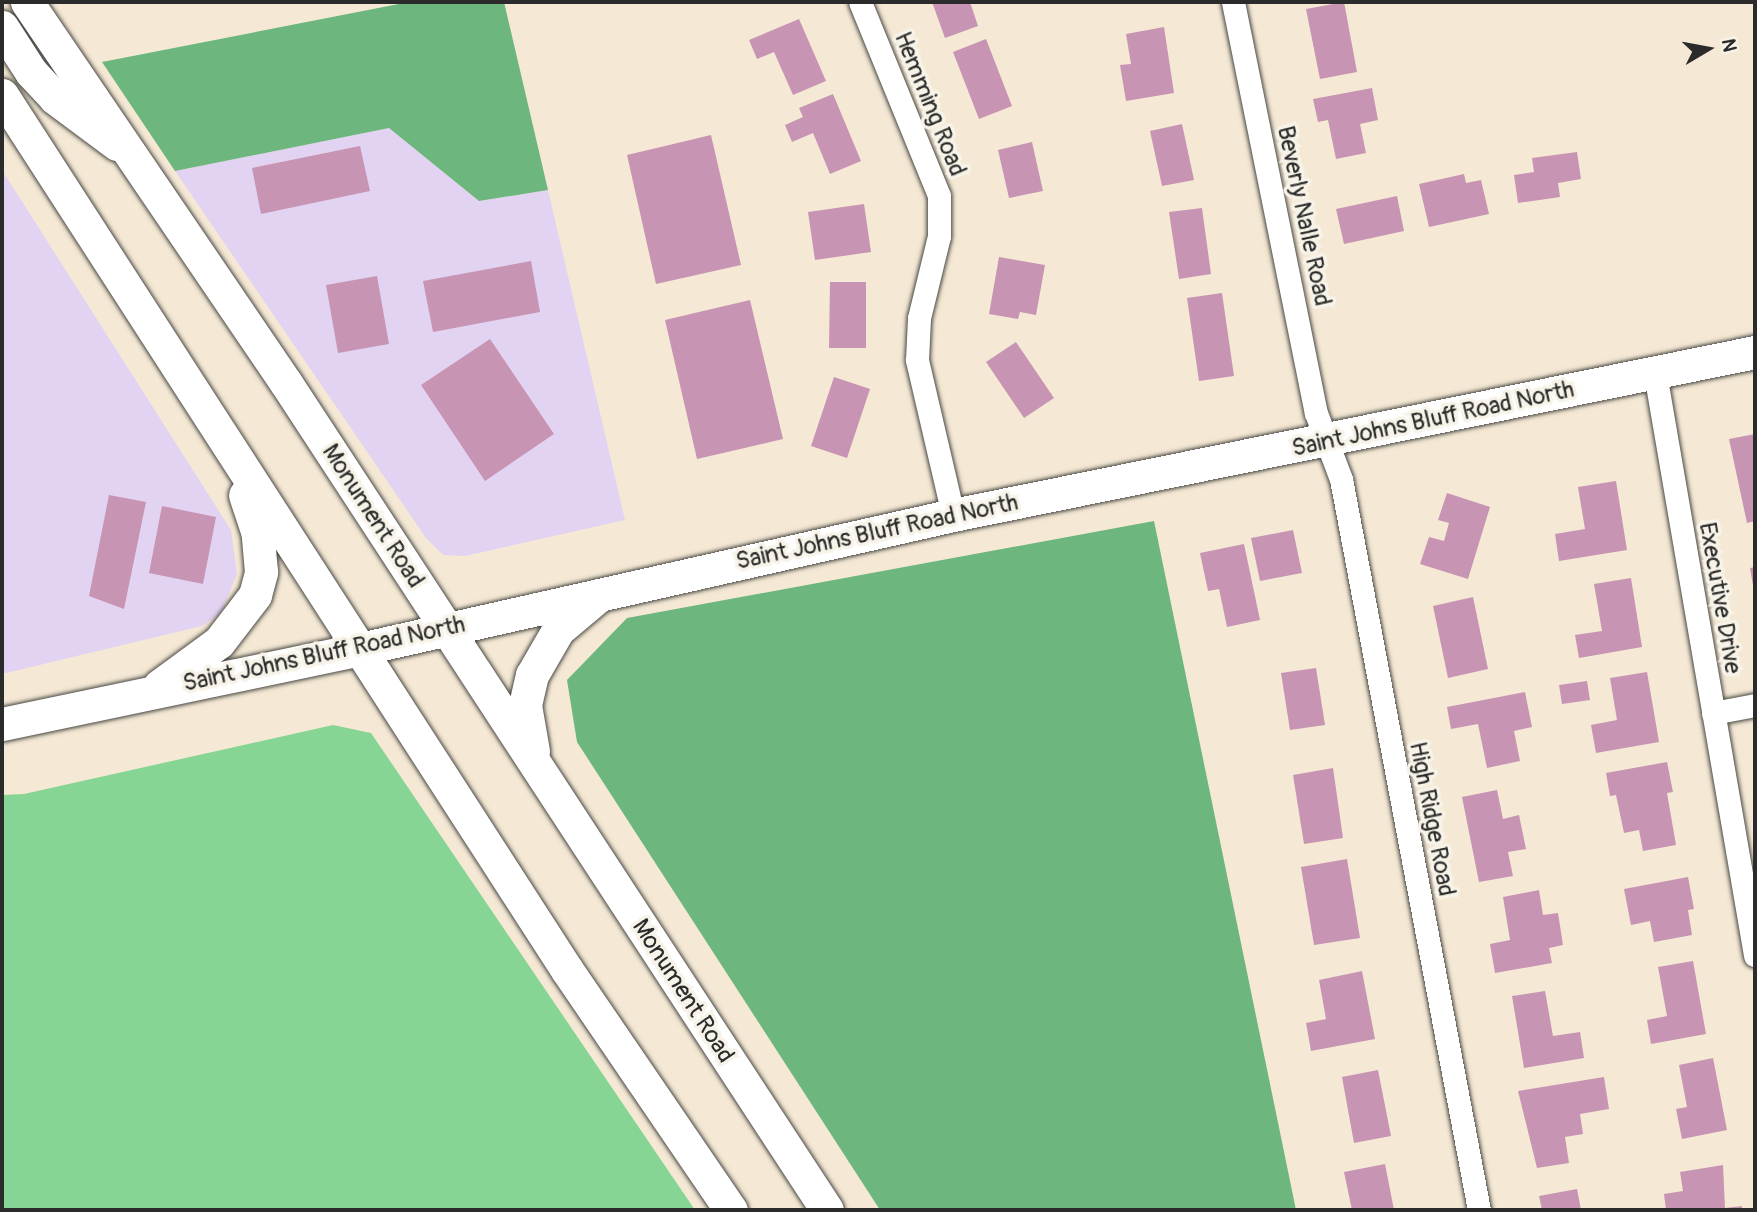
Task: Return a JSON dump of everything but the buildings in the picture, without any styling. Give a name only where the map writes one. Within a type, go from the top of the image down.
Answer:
[{"type":"main road","name":"Monument Road","points":[[27,2],[133,155],[827,1210]]},
{"type":"main road","points":[[2,27],[31,72],[55,98],[133,155]]},
{"type":"main road","points":[[2,95],[234,459],[567,970],[731,1210]]},
{"type":"main road","name":"Saint Johns Bluff Road North","points":[[2,724],[360,649],[445,627],[953,514],[1324,442],[1755,352]]},
{"type":"main road","points":[[150,693],[219,642],[255,595],[261,572],[258,534],[234,459]]},
{"type":"main road","points":[[535,764],[525,705],[532,675],[558,630],[602,593]]},
{"type":"street","name":"Hemming Road","points":[[860,2],[939,196],[939,236],[919,318],[917,360],[953,514]]},
{"type":"street","name":"Beverly Nalle Road","points":[[1233,2],[1324,442]]},
{"type":"street","name":"Executive Drive","points":[[1655,373],[1755,956]]},
{"type":"street","name":"High Ridge Road","points":[[1324,442],[1341,478],[1479,1210]]},
{"type":"street","points":[[1713,713],[1755,705]]},
{"type":"shaded area","points":[[389,128],[479,201],[548,190],[625,520],[465,556],[443,555],[426,538],[175,171]]},
{"type":"shaded area","points":[[2,170],[231,530],[237,574],[221,613],[202,626],[2,674]]},
{"type":"green space","points":[[409,2],[504,2],[548,190],[479,201],[389,128],[175,171],[102,62]]},
{"type":"green space","points":[[1154,521],[1296,1210],[880,1210],[577,742],[567,680],[627,618]]},
{"type":"green space","points":[[333,725],[371,733],[695,1210],[2,1210],[2,795],[24,794]]}]
